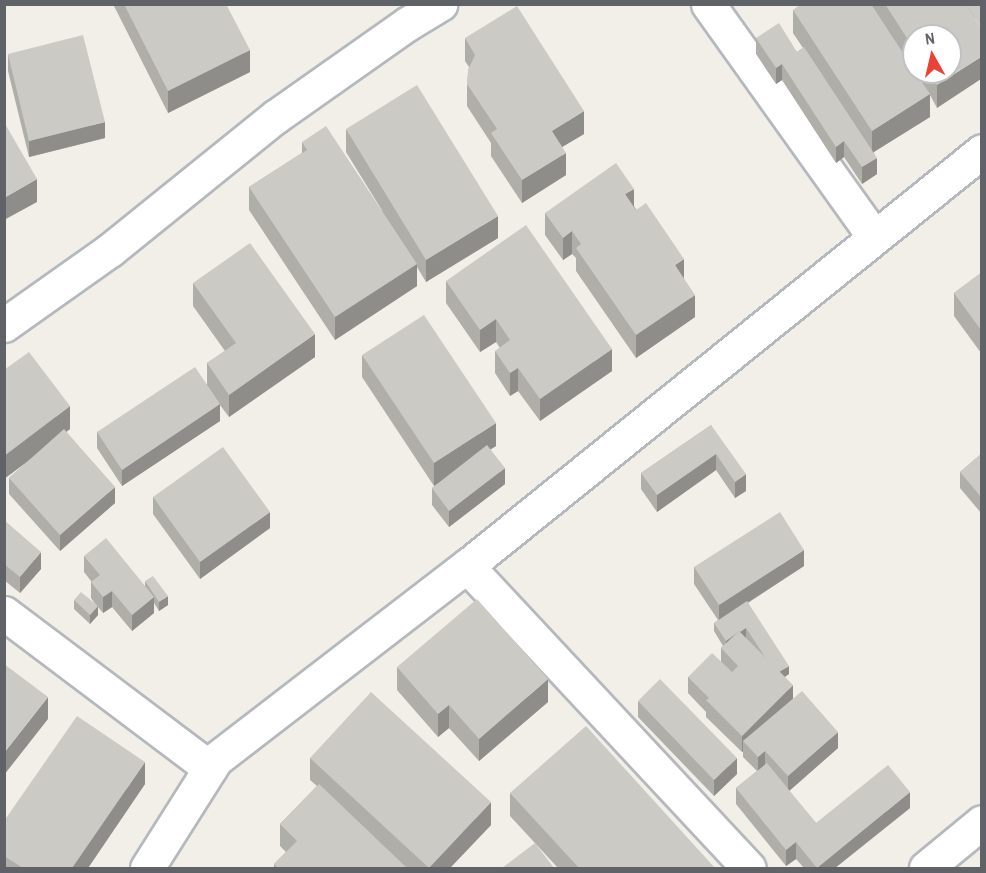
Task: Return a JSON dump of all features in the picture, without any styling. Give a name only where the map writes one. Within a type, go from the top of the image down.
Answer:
[{"type":"street","points":[[4,325],[110,250],[275,117],[407,24],[440,4]]},
{"type":"street","points":[[708,4],[874,237]]},
{"type":"street","points":[[147,868],[216,759],[467,566],[981,151]]},
{"type":"street","points":[[467,566],[749,868]]},
{"type":"street","points":[[4,613],[210,768]]},
{"type":"street","points":[[927,868],[981,822]]},
{"type":"building","points":[[124,4],[226,4],[250,50],[168,91]]},
{"type":"building","points":[[801,4],[871,4],[902,52],[902,84],[923,84],[930,94],[872,131],[793,10]]},
{"type":"building","points":[[885,4],[966,4],[981,28],[981,57],[962,69],[962,24],[902,24],[902,30]]},
{"type":"building","points":[[966,4],[981,4],[981,28],[970,10]]},
{"type":"building","points":[[517,6],[584,111],[552,131],[566,153],[522,180],[491,133],[497,129],[467,84],[468,70],[475,55],[465,38]]},
{"type":"building","points":[[779,23],[797,52],[804,47],[877,158],[862,167],[844,141],[836,147],[782,64],[776,68],[756,38]]},
{"type":"building","points":[[83,35],[105,122],[29,141],[8,54]]},
{"type":"building","points":[[417,85],[498,216],[426,260],[346,129]]},
{"type":"building","points":[[4,122],[37,179],[4,198]]},
{"type":"building","points":[[326,126],[417,264],[335,317],[249,187],[307,150],[302,142]]},
{"type":"building","points":[[616,163],[634,189],[625,194],[636,210],[646,203],[684,259],[675,265],[695,295],[636,335],[576,248],[581,244],[572,231],[563,238],[545,213]]},
{"type":"building","points":[[526,225],[612,349],[540,399],[518,368],[510,373],[495,351],[510,340],[496,319],[480,330],[446,281]]},
{"type":"building","points":[[250,243],[315,334],[229,395],[207,363],[236,343],[193,283]]},
{"type":"building","points":[[981,273],[981,330],[954,293]]},
{"type":"building","points":[[424,315],[496,423],[434,463],[362,355]]},
{"type":"building","points":[[29,352],[70,406],[4,456],[4,370]]},
{"type":"building","points":[[195,367],[220,404],[122,470],[97,432]]},
{"type":"building","points":[[711,425],[746,474],[735,482],[716,454],[657,495],[641,473]]},
{"type":"building","points":[[64,429],[115,487],[60,535],[9,478]]},
{"type":"building","points":[[487,445],[505,468],[449,511],[432,488]]},
{"type":"building","points":[[223,447],[270,512],[200,562],[153,497]]},
{"type":"building","points":[[981,454],[981,497],[960,472]]},
{"type":"building","points":[[780,512],[804,550],[719,605],[694,567]]},
{"type":"building","points":[[4,520],[41,552],[20,577],[4,564]]},
{"type":"building","points":[[106,538],[154,597],[132,615],[112,591],[103,597],[91,582],[100,575],[84,556]]},
{"type":"building","points":[[153,576],[168,596],[159,602],[145,581]]},
{"type":"building","points":[[81,592],[98,606],[90,615],[74,600]]},
{"type":"building","points":[[477,599],[548,679],[479,739],[449,705],[438,714],[397,667]]},
{"type":"building","points":[[747,601],[789,666],[779,672],[767,660],[746,628],[726,641],[714,623]]},
{"type":"building","points":[[739,631],[793,685],[742,736],[706,700],[709,698],[688,677],[712,653],[732,672],[738,666],[721,648]]},
{"type":"building","points":[[4,664],[48,697],[4,753]]},
{"type":"building","points":[[660,679],[737,758],[714,780],[638,701]]},
{"type":"building","points":[[802,691],[838,732],[788,776],[765,751],[758,757],[743,741]]},
{"type":"building","points":[[371,692],[491,802],[429,868],[310,758]]},
{"type":"building","points":[[77,716],[145,762],[72,868],[23,868],[4,856],[4,821]]},
{"type":"building","points":[[586,726],[715,868],[579,868],[510,793]]},
{"type":"building","points":[[767,763],[816,823],[888,765],[910,792],[817,868],[796,842],[786,850],[736,788]]},
{"type":"building","points":[[319,784],[407,868],[278,868],[274,864],[297,841],[280,824]]},
{"type":"building","points":[[535,843],[554,868],[502,868]]}]
